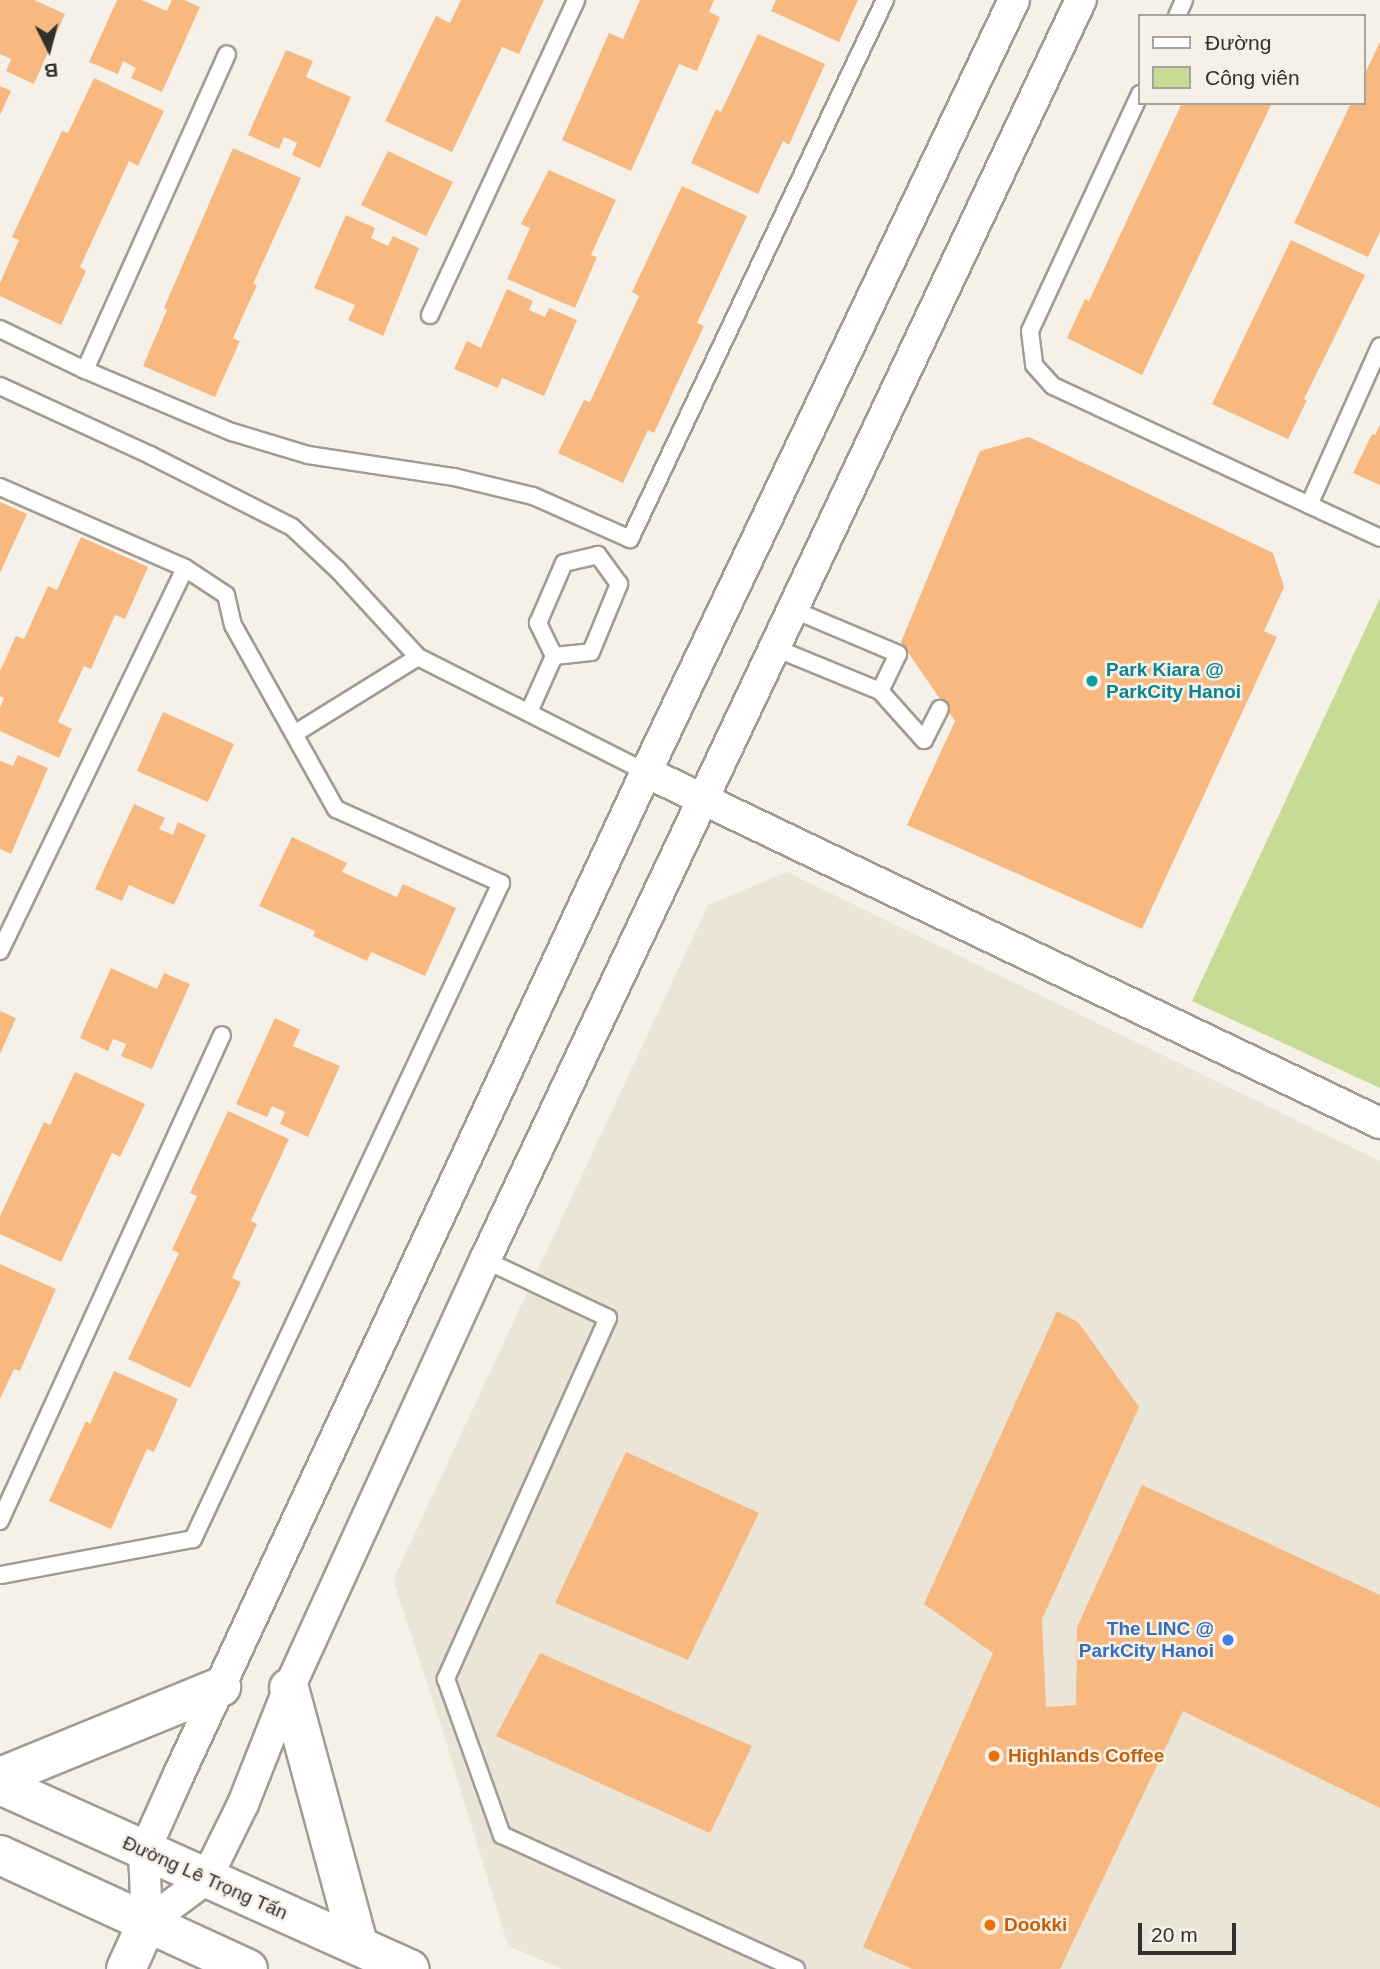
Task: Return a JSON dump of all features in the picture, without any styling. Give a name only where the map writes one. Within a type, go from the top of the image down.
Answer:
[{"type":"main road","points":[[0,1777],[221,1687]]},
{"type":"main road","points":[[289,1688],[358,1944]]},
{"type":"main road","name":"Đường Lê Trọng Tấn","points":[[0,1785],[144,1852],[410,1969]]},
{"type":"main road","points":[[0,1855],[248,1969]]},
{"type":"main road","points":[[126,1969],[146,1923]]},
{"type":"street","points":[[146,1923],[144,1852],[646,772],[1014,0]]},
{"type":"street","points":[[146,1923],[206,1879],[243,1804],[289,1688],[485,1260],[1081,0]]},
{"type":"street","points":[[646,772],[1380,1123]]},
{"type":"lane","points":[[429,315],[576,0]]},
{"type":"lane","points":[[0,328],[85,370],[232,432],[308,455],[454,477],[520,492],[630,539],[885,0]]},
{"type":"lane","points":[[85,370],[227,54]]},
{"type":"lane","points":[[1138,98],[1030,331],[1034,365],[1053,386],[1380,538]]},
{"type":"lane","points":[[1310,505],[1380,346]]},
{"type":"lane","points":[[0,386],[150,454],[292,527],[338,570],[418,657],[646,772]]},
{"type":"lane","points":[[0,487],[185,568],[226,595],[233,625],[336,809],[501,883],[193,1539],[0,1575]]},
{"type":"lane","points":[[598,555],[609,530]]},
{"type":"lane","points":[[554,656],[591,652],[619,584],[598,555]]},
{"type":"lane","points":[[529,712],[554,656],[538,623],[564,563],[598,555]]},
{"type":"lane","points":[[0,951],[185,568]]},
{"type":"lane","points":[[794,610],[898,654],[880,691]]},
{"type":"lane","points":[[775,648],[880,691],[924,740],[940,709]]},
{"type":"lane","points":[[294,734],[418,657]]},
{"type":"lane","points":[[0,1521],[222,1035]]},
{"type":"lane","points":[[485,1260],[608,1318],[446,1679],[502,1835],[796,1969]]},
{"type":"shaded area","points":[[787,872],[1380,1161],[1380,1969],[562,1969],[508,1946],[441,1725],[393,1580],[708,905]]},
{"type":"green space","points":[[1380,598],[1380,1088],[1192,1001]]},
{"type":"building","points":[[0,0],[34,0],[65,14],[34,84],[6,71],[11,59],[0,54]]},
{"type":"building","points":[[117,0],[141,0],[167,11],[172,0],[184,0],[200,7],[162,92],[131,78],[136,68],[123,61],[118,74],[89,62]]},
{"type":"building","points":[[461,0],[544,0],[519,54],[502,47],[452,152],[385,121],[436,16],[450,23]]},
{"type":"building","points":[[640,0],[714,0],[709,12],[720,17],[697,71],[679,64],[631,171],[562,140],[609,33],[623,39]]},
{"type":"building","points":[[776,0],[858,0],[839,42],[771,11]]},
{"type":"building","points":[[758,34],[825,64],[789,145],[783,141],[758,194],[691,163],[716,109],[721,112]]},
{"type":"building","points":[[1380,42],[1380,232],[1368,257],[1294,223],[1350,105],[1366,105],[1366,71]]},
{"type":"building","points":[[286,50],[313,61],[306,77],[351,97],[320,168],[292,155],[297,143],[284,137],[279,149],[248,135]]},
{"type":"building","points":[[94,78],[164,111],[138,166],[129,161],[80,267],[86,271],[61,325],[0,296],[0,283],[19,240],[12,237],[62,131],[68,133]]},
{"type":"building","points":[[0,86],[11,91],[0,115]]},
{"type":"building","points":[[1181,105],[1271,105],[1142,375],[1067,338],[1085,299],[1089,301]]},
{"type":"building","points":[[233,148],[301,178],[253,284],[257,285],[233,338],[240,341],[215,397],[143,366],[167,310],[164,308]]},
{"type":"building","points":[[388,151],[453,182],[426,236],[361,205]]},
{"type":"building","points":[[549,170],[616,200],[591,255],[597,257],[575,308],[507,279],[530,228],[521,224]]},
{"type":"building","points":[[682,186],[747,216],[697,323],[704,326],[654,433],[648,430],[623,483],[558,453],[584,400],[590,402],[639,296],[632,292]]},
{"type":"building","points":[[346,215],[375,228],[371,238],[388,246],[393,236],[419,248],[383,336],[348,320],[355,305],[314,288]]},
{"type":"building","points":[[1291,240],[1365,275],[1304,399],[1307,400],[1288,439],[1212,404]]},
{"type":"building","points":[[507,289],[533,301],[529,310],[545,317],[549,308],[577,320],[544,396],[502,378],[498,388],[454,369],[467,341],[481,348]]},
{"type":"building","points":[[1380,425],[1380,485],[1353,473],[1372,434],[1375,435]]},
{"type":"building","name":"Park Kiara @ ParkCity Hanoi","points":[[1029,437],[1273,553],[1284,587],[1264,631],[1277,637],[1142,929],[907,825],[955,721],[901,642],[980,451]]},
{"type":"building","points":[[0,502],[27,514],[0,573]]},
{"type":"building","points":[[81,537],[148,567],[125,619],[115,615],[91,669],[84,666],[58,722],[72,729],[59,758],[0,731],[0,708],[4,698],[0,696],[0,671],[16,636],[24,639],[48,586],[57,590]]},
{"type":"building","points":[[163,712],[234,744],[208,802],[137,771]]},
{"type":"building","points":[[18,755],[48,768],[11,854],[0,849],[0,761],[13,766]]},
{"type":"building","points":[[134,804],[165,818],[159,829],[173,835],[178,822],[206,835],[174,905],[129,885],[122,901],[95,889]]},
{"type":"building","points":[[292,837],[347,863],[342,872],[397,897],[403,884],[456,908],[425,976],[371,952],[367,961],[313,936],[315,931],[259,906]]},
{"type":"building","points":[[111,968],[157,989],[164,973],[190,984],[152,1069],[121,1056],[126,1044],[113,1039],[108,1051],[80,1038]]},
{"type":"building","points":[[0,1011],[16,1018],[0,1054]]},
{"type":"building","points":[[275,1018],[300,1030],[293,1046],[340,1066],[308,1137],[280,1124],[285,1112],[272,1106],[267,1117],[236,1104]]},
{"type":"building","points":[[75,1072],[145,1104],[120,1157],[112,1153],[61,1262],[0,1234],[0,1216],[44,1122],[50,1125]]},
{"type":"building","points":[[228,1111],[289,1139],[251,1221],[257,1224],[232,1278],[241,1282],[190,1388],[128,1359],[179,1253],[172,1250],[197,1196],[190,1193]]},
{"type":"building","points":[[0,1264],[56,1289],[20,1371],[14,1369],[0,1399]]},
{"type":"building","name":"The LINC @ ParkCity Hanoi","points":[[1057,1311],[1078,1322],[1139,1407],[1042,1619],[1046,1707],[1076,1705],[1077,1627],[1142,1485],[1380,1595],[1380,1808],[1183,1711],[1060,1969],[912,1969],[863,1947],[993,1653],[924,1604]]},
{"type":"building","points":[[114,1371],[178,1399],[154,1452],[147,1449],[111,1529],[49,1501],[86,1421],[90,1424]]},
{"type":"building","points":[[626,1452],[759,1513],[688,1660],[555,1603]]},
{"type":"building","points":[[540,1653],[752,1746],[710,1833],[496,1736]]},
{"type":"place","name":"Park Kiara @ ParkCity Hanoi","points":[[1092,681]]},
{"type":"place","name":"The LINC @ ParkCity Hanoi","points":[[1228,1640]]},
{"type":"place","name":"Highlands Coffee","points":[[994,1756]]},
{"type":"place","name":"Dookki","points":[[990,1925]]}]
